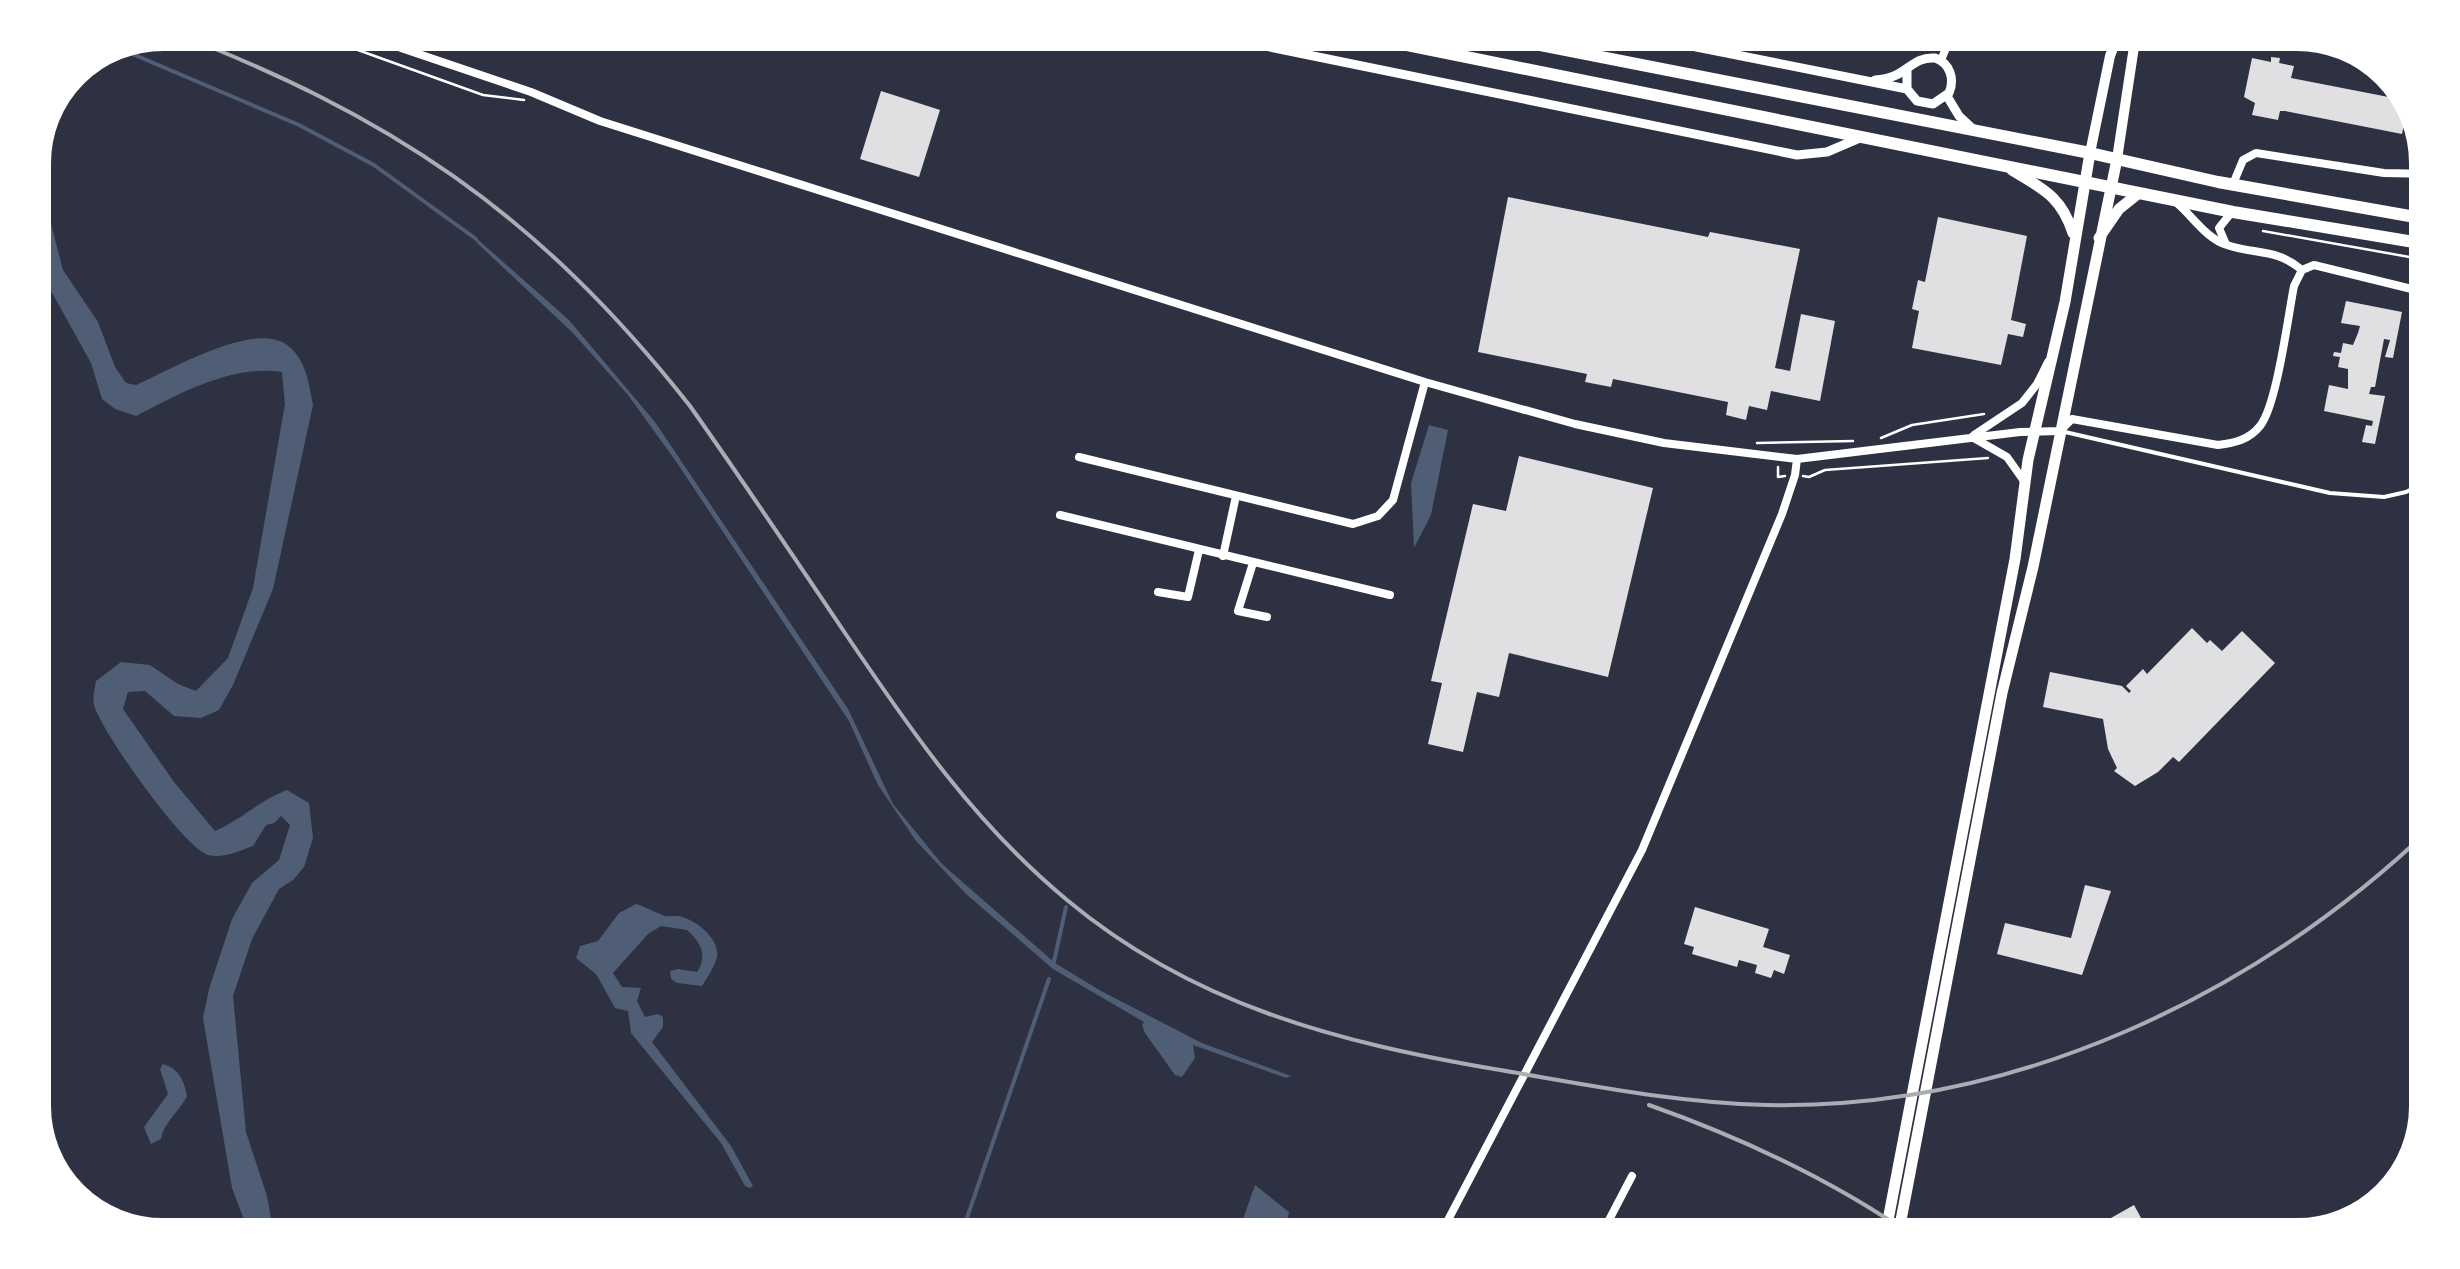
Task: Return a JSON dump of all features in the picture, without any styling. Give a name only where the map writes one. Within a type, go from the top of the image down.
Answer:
[{"type":"highway","points":[[1404,45],[2233,212],[2415,242]]},
{"type":"highway","points":[[1535,45],[2415,217]]},
{"type":"main road","points":[[1887,1224],[2015,559],[2035,430],[2055,349],[2084,181],[2114,45]]},
{"type":"main road","points":[[1900,1224],[1984,782],[2117,160],[2134,45]]},
{"type":"main road","points":[[2004,165],[2054,196],[2063,206],[2075,237]]},
{"type":"main road","points":[[2100,238],[2120,208],[2139,193]]},
{"type":"street","points":[[397,45],[532,92],[600,122],[1425,382],[1574,424],[1664,443],[1797,458],[1972,436],[2035,430],[2060,432],[2072,419],[2218,445],[2234,443],[2249,436],[2268,413],[2294,286],[2302,270],[2314,266],[2415,290]]},
{"type":"street","points":[[1255,45],[1813,155],[1864,136]]},
{"type":"street","points":[[1684,45],[1907,89],[1925,104],[1940,102],[1947,96],[1952,80],[1941,60]]},
{"type":"street","points":[[1941,60],[1948,45]]},
{"type":"street","points":[[1864,80],[1895,77],[1920,59],[1941,60]]},
{"type":"street","points":[[1907,71],[1907,89]]},
{"type":"street","points":[[1947,96],[1959,116],[1975,131]]},
{"type":"street","points":[[2234,184],[2243,160],[2256,153],[2384,173],[2415,174]]},
{"type":"street","points":[[2172,199],[2215,240],[2283,256],[2302,270]]},
{"type":"street","points":[[2228,246],[2219,228],[2233,212]]},
{"type":"street","points":[[1972,436],[2022,403],[2055,349]]},
{"type":"street","points":[[1080,457],[1353,524],[1378,516],[1393,500],[1425,382]]},
{"type":"street","points":[[1972,436],[2007,456],[2026,485]]},
{"type":"street","points":[[1446,1224],[1642,850],[1782,514],[1797,458]]},
{"type":"street","points":[[1223,556],[1236,496]]},
{"type":"street","points":[[1060,515],[1390,595]]},
{"type":"street","points":[[1158,592],[1188,597],[1199,550]]},
{"type":"street","points":[[1253,563],[1238,611],[1267,617]]},
{"type":"street","points":[[1607,1224],[1632,1176]]},
{"type":"lane","points":[[2060,432],[2330,493],[2384,497],[2415,488]]},
{"type":"path","points":[[342,45],[483,95],[522,102],[532,92]]},
{"type":"path","points":[[2249,228],[2415,258]]},
{"type":"path","points":[[1880,438],[1912,425],[1991,413]]},
{"type":"path","points":[[1780,440],[1864,440]]},
{"type":"path","points":[[1809,477],[1825,470],[1992,458]]},
{"type":"water","points":[[45,207],[63,270],[98,322],[115,367],[126,383],[136,385],[231,344],[269,338],[284,343],[297,355],[310,388],[313,405],[273,589],[219,710],[201,718],[174,716],[145,691],[128,692],[123,709],[174,782],[215,831],[287,790],[309,803],[313,838],[304,867],[279,889],[252,939],[233,996],[246,1132],[272,1224],[246,1224],[232,1188],[203,1018],[232,919],[252,883],[279,860],[290,825],[281,816],[266,825],[253,846],[225,855],[208,855],[181,832],[144,787],[111,738],[93,699],[96,681],[121,662],[150,665],[196,691],[228,658],[253,588],[285,404],[282,372],[244,372],[225,377],[136,416],[115,409],[102,399],[91,363],[45,280]]},
{"type":"water","points":[[475,237],[569,320],[655,422],[848,709],[893,804],[942,864],[1055,963],[1101,991],[1202,1043],[1291,1076],[1286,1078],[1193,1045],[1195,1058],[1182,1077],[1175,1075],[1145,1033],[1144,1022],[1053,969],[966,894],[916,841],[878,785],[849,721],[628,395],[573,333]]},
{"type":"water","points":[[1429,425],[1448,430],[1431,515],[1414,548],[1411,483]]},
{"type":"water","points":[[636,904],[665,916],[688,919],[715,944],[716,961],[702,986],[671,979],[670,971],[697,972],[702,955],[687,930],[661,926],[648,934],[613,973],[622,987],[641,988],[637,1001],[645,1017],[663,1017],[663,1027],[652,1042],[731,1146],[753,1186],[750,1188],[745,1186],[721,1143],[631,1033],[628,1011],[615,1008],[596,974],[576,958],[580,946],[598,941],[619,913]]},
{"type":"water","points":[[163,1064],[180,1076],[187,1096],[161,1139],[151,1144],[144,1127],[168,1094],[160,1069]]},
{"type":"water","points":[[1255,1185],[1289,1212],[1286,1224],[1241,1224]]},
{"type":"building","points":[[2271,57],[2280,58],[2279,63],[2294,66],[2291,78],[2396,98],[2406,117],[2402,134],[2285,111],[2280,111],[2278,120],[2252,115],[2255,103],[2244,97],[2252,58],[2271,62]]},
{"type":"building","points":[[881,91],[940,110],[919,177],[860,159]]},
{"type":"building","points":[[1508,197],[1708,237],[1710,232],[1800,249],[1775,368],[1790,371],[1801,314],[1835,321],[1820,401],[1771,391],[1767,410],[1749,406],[1746,420],[1726,415],[1728,402],[1613,379],[1611,387],[1585,382],[1587,374],[1478,352]]},
{"type":"building","points":[[1938,217],[2027,236],[2011,320],[2026,324],[2023,337],[2008,334],[2001,365],[1912,348],[1919,311],[1912,309],[1918,280],[1925,282]]},
{"type":"building","points":[[2346,301],[2402,312],[2393,358],[2385,357],[2390,340],[2384,339],[2375,387],[2371,387],[2369,394],[2385,396],[2375,444],[2362,442],[2366,425],[2372,426],[2373,421],[2324,411],[2329,385],[2348,389],[2348,369],[2338,367],[2340,357],[2333,356],[2334,352],[2341,353],[2343,343],[2353,345],[2360,326],[2341,323]]},
{"type":"building","points":[[1519,456],[1653,488],[1608,677],[1509,653],[1499,697],[1477,692],[1463,752],[1428,744],[1442,683],[1431,681],[1473,504],[1506,511]]},
{"type":"building","points":[[2192,628],[2222,651],[2242,631],[2275,663],[2179,762],[2173,757],[2135,786],[2114,771],[2117,768],[2108,749],[2103,719],[2043,707],[2050,672],[2122,686],[2129,693],[2126,686],[2143,669],[2147,674]]},
{"type":"building","points":[[2085,885],[2111,891],[2082,975],[1997,954],[2005,923],[2071,938]]},
{"type":"building","points":[[1695,907],[1769,929],[1763,947],[1790,955],[1784,974],[1774,970],[1771,978],[1755,973],[1757,965],[1739,960],[1737,967],[1692,954],[1694,947],[1684,944]]},
{"type":"building","points":[[2134,1205],[2144,1224],[2100,1224]]},
{"type":"waterway","points":[[126,51],[299,125],[374,165],[476,239]]},
{"type":"waterway","points":[[1053,966],[1066,907]]},
{"type":"waterway","points":[[965,1224],[1049,979]]},
{"type":"railway","points":[[204,45],[319,96],[389,135],[516,224],[633,338],[690,406],[895,705],[946,775],[1003,840],[1067,900],[1115,936],[1165,967],[1269,1014],[1379,1046],[1663,1097],[1766,1105],[1859,1101],[1950,1087],[2039,1064],[2126,1031],[2209,991],[2288,942],[2363,888],[2415,842]]},
{"type":"railway","points":[[1649,1105],[1789,1164],[1894,1224]]}]
